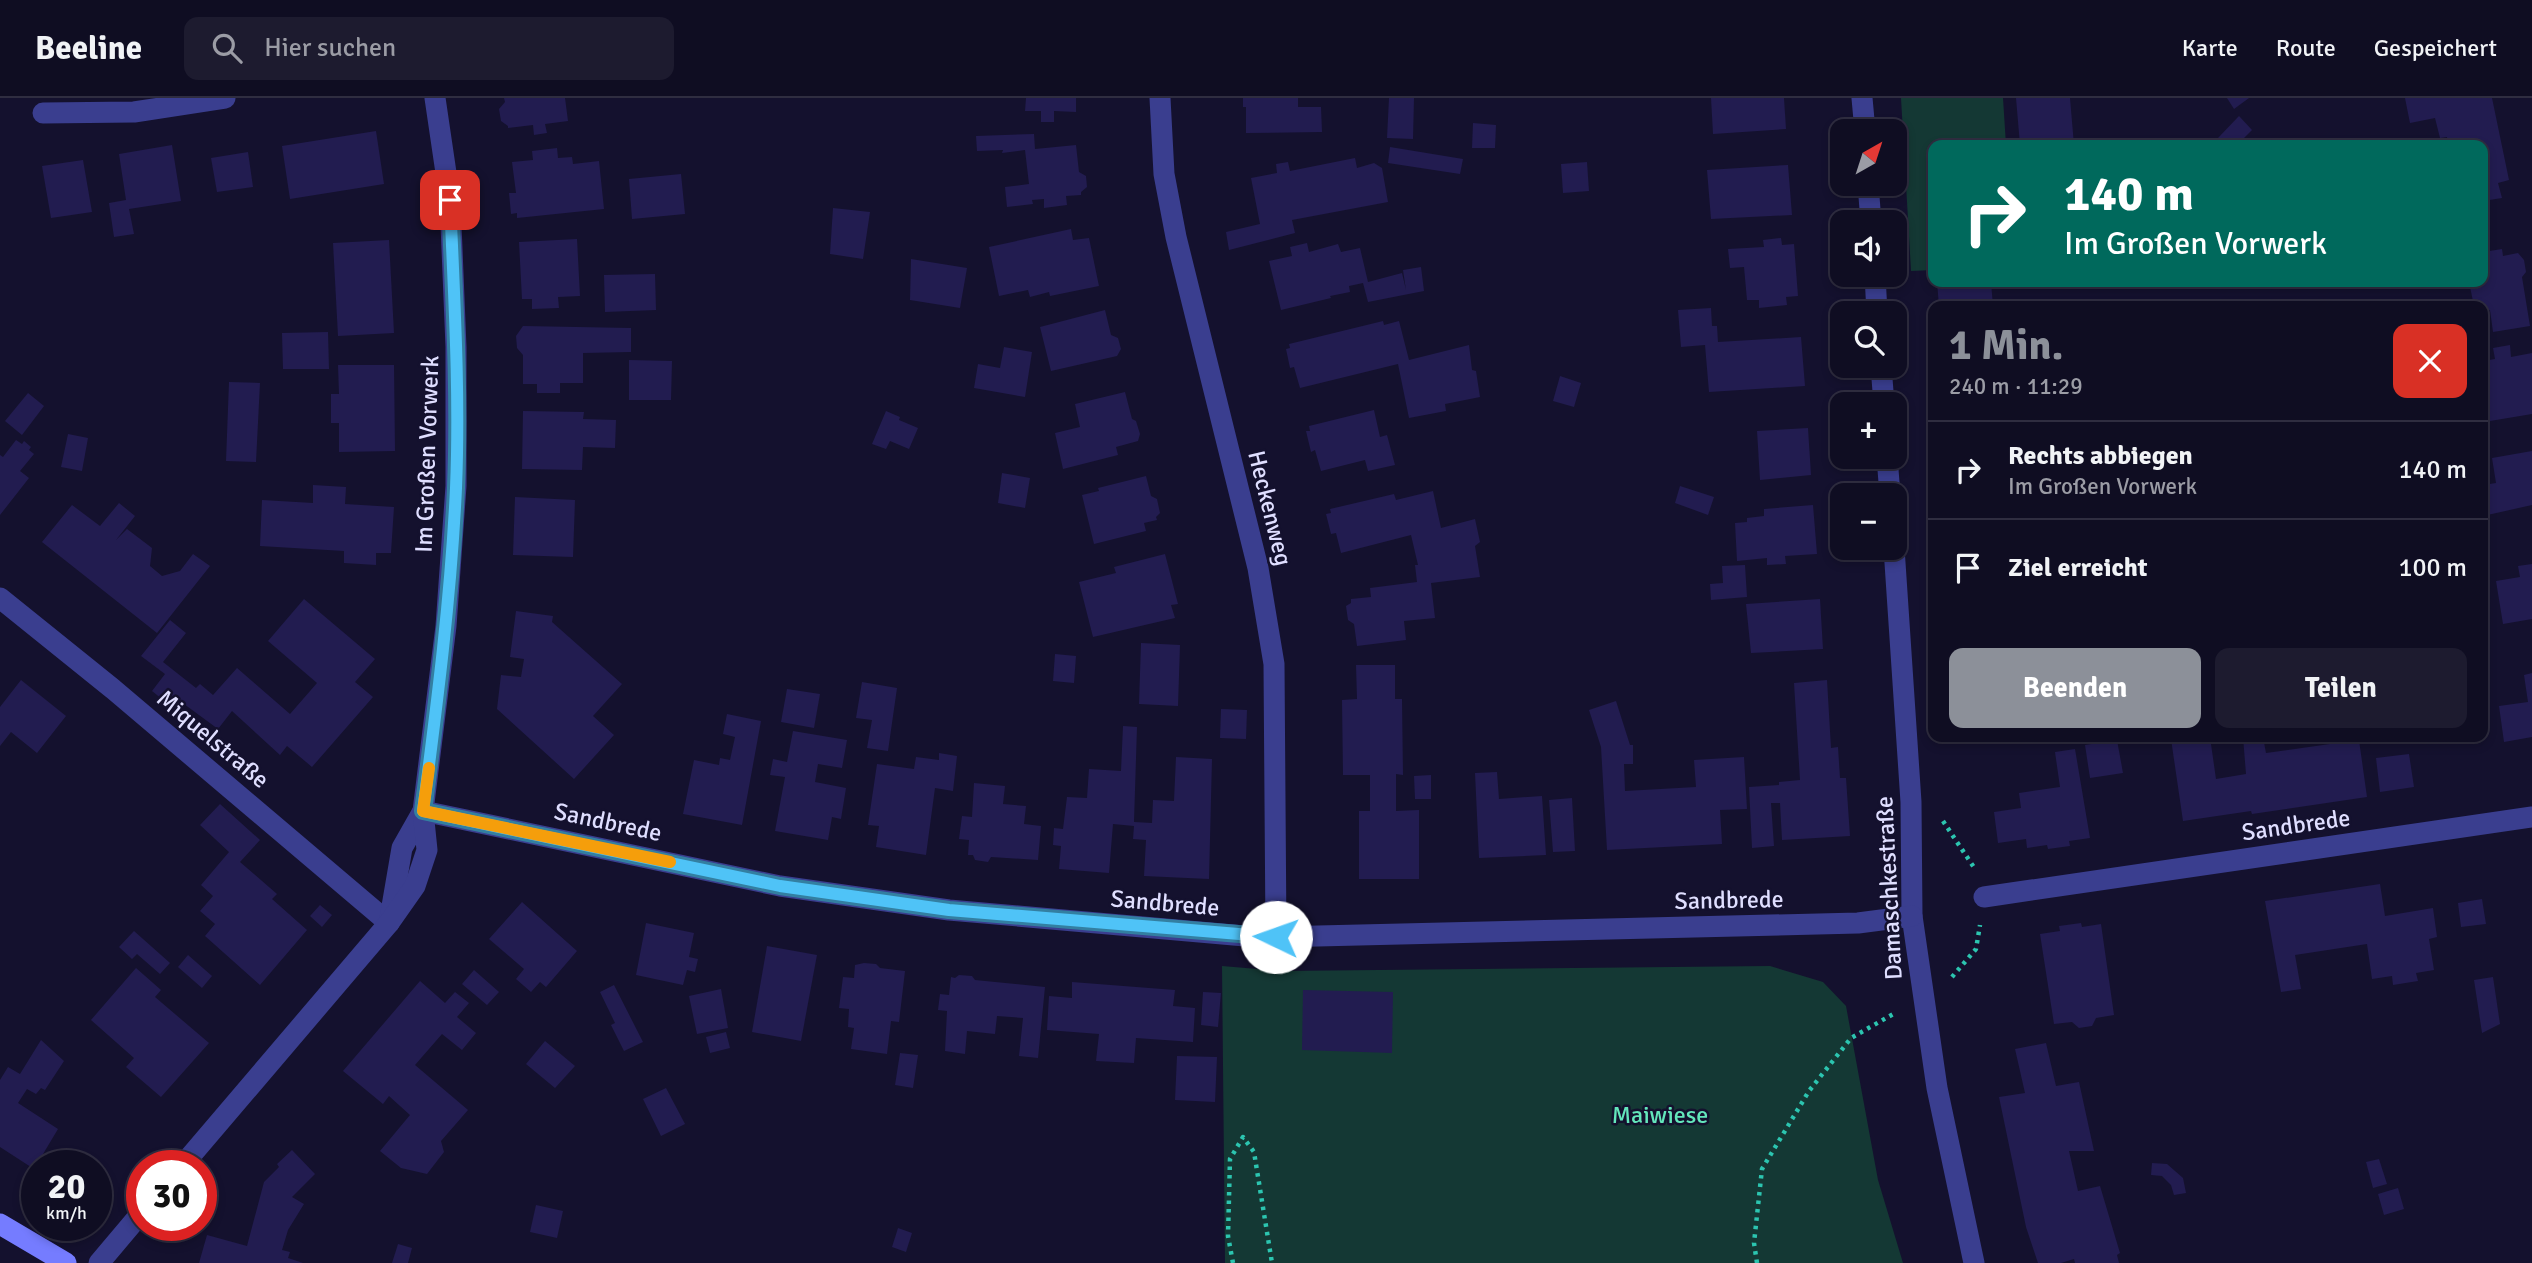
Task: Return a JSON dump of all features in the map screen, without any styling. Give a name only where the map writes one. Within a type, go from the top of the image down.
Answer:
[{"type":"main road","points":[[0,1224],[66,1263]]},
{"type":"street","points":[[43,113],[134,112],[225,98]]},
{"type":"street","name":"Im Großen Vorwerk","points":[[423,811],[446,626],[456,486],[456,347],[450,200],[435,98]]},
{"type":"street","name":"Heckenweg","points":[[1160,98],[1164,174],[1176,237],[1258,568],[1274,664],[1276,937]]},
{"type":"street","points":[[1862,98],[1864,119]]},
{"type":"street","name":"Damaschkestraße","points":[[1895,560],[1911,802],[1912,916],[1937,1088],[1974,1263]]},
{"type":"street","name":"Miquelstraße","points":[[0,598],[113,689],[389,923]]},
{"type":"street","points":[[196,1150],[389,923],[402,848],[423,811]]},
{"type":"street","name":"Sandbrede","points":[[423,811],[806,890],[949,910],[1276,937],[1858,923],[1912,916]]},
{"type":"street","name":"Sandbrede","points":[[1984,897],[2532,817]]},
{"type":"street","points":[[99,1263],[126,1231]]},
{"type":"path","points":[[1757,1263],[1754,1243],[1762,1169],[1809,1091],[1851,1038],[1923,998],[1951,978],[1976,949],[1984,897],[1973,864],[1943,821],[1911,802]]},
{"type":"path","points":[[1233,1263],[1228,1236],[1230,1159],[1243,1137],[1254,1152],[1272,1263]]},
{"type":"green space","points":[[1901,98],[2003,98],[2006,140],[1928,140],[1928,270],[1911,271],[1907,196],[1908,119],[1902,119]]},
{"type":"green space","name":"Maiwiese","points":[[1222,966],[1281,971],[1770,966],[1823,982],[1846,1006],[1878,1180],[1903,1263],[1225,1263]]},
{"type":"building","points":[[504,98],[565,98],[568,121],[545,124],[547,133],[534,135],[533,125],[508,128],[501,121],[499,109],[505,102]]},
{"type":"building","points":[[1026,98],[1076,98],[1076,112],[1054,111],[1054,122],[1041,122],[1041,111],[1025,111]]},
{"type":"building","points":[[1243,98],[1298,98],[1298,107],[1321,107],[1322,132],[1246,133],[1246,107],[1243,107]]},
{"type":"building","points":[[1389,98],[1414,98],[1413,139],[1387,138]]},
{"type":"building","points":[[1711,98],[1784,98],[1786,129],[1713,134]]},
{"type":"building","points":[[2016,98],[2070,98],[2074,140],[2020,140]]},
{"type":"building","points":[[2227,98],[2249,98],[2234,109]]},
{"type":"building","points":[[2405,98],[2492,98],[2509,180],[2498,183],[2502,198],[2488,200],[2488,140],[2440,138],[2435,118],[2410,123]]},
{"type":"building","points":[[2239,116],[2252,130],[2242,140],[2218,138]]},
{"type":"building","points":[[1473,123],[1496,125],[1495,148],[1472,148]]},
{"type":"building","points":[[376,131],[384,184],[290,199],[282,146]]},
{"type":"building","points":[[1034,134],[1035,149],[1076,145],[1079,172],[1086,176],[1087,187],[1081,195],[1066,196],[1067,205],[1044,208],[1044,199],[1032,200],[1033,204],[1007,207],[1005,187],[1029,184],[1025,150],[1002,153],[1003,150],[977,151],[976,136]]},
{"type":"building","points":[[172,145],[181,201],[129,209],[134,234],[114,237],[109,203],[126,200],[119,154]]},
{"type":"building","points":[[1390,147],[1463,159],[1460,174],[1388,163]]},
{"type":"building","points":[[557,148],[558,158],[572,157],[573,164],[599,161],[604,209],[517,218],[517,213],[511,214],[509,193],[516,193],[512,162],[533,160],[532,151]]},
{"type":"building","points":[[248,152],[253,187],[217,192],[211,158]]},
{"type":"building","points":[[1355,158],[1357,168],[1374,163],[1382,168],[1388,202],[1292,220],[1295,233],[1229,250],[1226,232],[1260,224],[1251,178],[1277,173],[1276,164],[1288,162],[1290,171]]},
{"type":"building","points":[[83,160],[92,212],[51,218],[42,166]]},
{"type":"building","points":[[1587,162],[1589,191],[1563,193],[1561,164]]},
{"type":"building","points":[[1788,165],[1792,215],[1711,219],[1707,170]]},
{"type":"building","points":[[681,174],[685,214],[632,219],[629,179]]},
{"type":"building","points":[[833,208],[870,212],[863,259],[830,254]]},
{"type":"building","points":[[1071,229],[1073,240],[1089,238],[1099,286],[1050,296],[1049,292],[1030,297],[1028,290],[999,296],[989,247]]},
{"type":"building","points":[[1781,238],[1782,245],[1794,244],[1798,296],[1786,297],[1787,305],[1759,308],[1759,300],[1747,300],[1744,267],[1730,268],[1728,249],[1764,247],[1763,240]]},
{"type":"building","points":[[577,239],[580,296],[558,297],[559,308],[532,309],[532,299],[522,299],[519,242]]},
{"type":"building","points":[[389,240],[394,333],[338,336],[333,243]]},
{"type":"building","points":[[1307,243],[1309,252],[1338,244],[1341,252],[1360,248],[1368,282],[1402,273],[1406,290],[1403,270],[1421,267],[1424,291],[1368,302],[1363,283],[1349,286],[1350,292],[1281,310],[1269,261],[1292,256],[1290,247]]},
{"type":"building","points":[[2502,249],[2503,256],[2518,253],[2524,260],[2526,272],[2522,277],[2530,326],[2493,332],[2488,301],[2473,301],[2470,287],[2488,287],[2488,251]]},
{"type":"building","points":[[911,259],[967,268],[960,308],[910,300]]},
{"type":"building","points":[[655,274],[656,310],[605,312],[604,275]]},
{"type":"building","points":[[1937,287],[1991,287],[1993,301],[1939,301]]},
{"type":"building","points":[[1711,308],[1712,326],[1717,326],[1718,342],[1801,337],[1805,386],[1709,392],[1705,345],[1681,347],[1678,310]]},
{"type":"building","points":[[1105,310],[1111,335],[1118,338],[1121,349],[1117,356],[1051,371],[1040,327]]},
{"type":"building","points":[[1383,321],[1384,325],[1399,321],[1409,360],[1469,345],[1472,370],[1476,371],[1480,397],[1445,404],[1446,411],[1409,418],[1398,364],[1300,388],[1294,367],[1290,368],[1286,349],[1290,348],[1289,344]]},
{"type":"building","points":[[523,326],[631,328],[631,352],[583,353],[583,383],[560,383],[560,393],[537,393],[537,384],[523,384],[523,355],[517,348],[516,336]]},
{"type":"building","points":[[328,332],[329,369],[283,369],[282,333]]},
{"type":"building","points":[[2510,345],[2511,357],[2532,353],[2532,414],[2488,421],[2488,360],[2495,359],[2493,348]]},
{"type":"building","points":[[1004,347],[1032,352],[1025,397],[974,388],[978,364],[1000,368]]},
{"type":"building","points":[[629,360],[672,361],[671,400],[629,400]]},
{"type":"building","points":[[338,365],[394,365],[395,451],[339,452],[339,423],[331,423],[331,394],[339,394]]},
{"type":"building","points":[[1560,376],[1581,383],[1574,407],[1553,401]]},
{"type":"building","points":[[229,382],[260,383],[256,462],[226,461]]},
{"type":"building","points":[[1125,392],[1132,419],[1136,421],[1140,434],[1138,441],[1116,447],[1118,455],[1063,469],[1055,433],[1080,427],[1075,404]]},
{"type":"building","points":[[28,393],[44,406],[22,435],[5,421]]},
{"type":"building","points":[[1374,410],[1380,437],[1387,435],[1395,465],[1368,471],[1365,460],[1321,471],[1315,450],[1311,452],[1306,431],[1310,431],[1309,426]]},
{"type":"building","points":[[523,411],[584,412],[583,419],[616,420],[615,448],[583,447],[582,470],[522,469]]},
{"type":"building","points":[[886,411],[918,428],[909,449],[890,441],[886,449],[872,444]]},
{"type":"building","points":[[1808,428],[1811,475],[1760,480],[1757,431]]},
{"type":"building","points":[[68,434],[88,438],[82,471],[61,467]]},
{"type":"building","points":[[16,440],[22,444],[24,441],[34,454],[20,471],[29,478],[0,515],[0,455],[3,457]]},
{"type":"building","points":[[2532,451],[2532,505],[2488,515],[2488,484],[2496,483],[2492,458]]},
{"type":"building","points":[[1002,473],[1030,478],[1025,508],[998,503]]},
{"type":"building","points":[[1146,476],[1151,496],[1157,499],[1160,513],[1156,517],[1157,520],[1144,523],[1146,531],[1094,544],[1082,495],[1099,491],[1098,488]]},
{"type":"building","points":[[313,485],[346,487],[345,504],[394,507],[391,553],[376,553],[376,565],[344,563],[344,551],[260,546],[262,500],[313,503]]},
{"type":"building","points":[[1680,486],[1714,497],[1708,515],[1675,503]]},
{"type":"building","points":[[1433,491],[1441,528],[1475,519],[1480,542],[1475,546],[1480,577],[1431,583],[1435,618],[1404,621],[1406,640],[1357,646],[1354,624],[1348,620],[1346,606],[1351,603],[1351,599],[1371,597],[1370,588],[1417,582],[1415,565],[1418,565],[1411,535],[1341,553],[1336,533],[1331,534],[1326,514],[1331,513],[1330,509],[1394,494],[1396,500]]},
{"type":"building","points":[[515,497],[575,500],[573,557],[513,555]]},
{"type":"building","points":[[119,503],[135,516],[116,540],[127,529],[152,548],[150,566],[162,576],[180,571],[193,554],[210,566],[157,633],[42,542],[72,505],[100,526]]},
{"type":"building","points":[[1813,505],[1817,554],[1785,556],[1786,564],[1767,565],[1767,558],[1737,561],[1735,523],[1764,516],[1764,509]]},
{"type":"building","points":[[1165,554],[1178,604],[1171,605],[1175,618],[1093,637],[1079,582],[1116,573],[1114,567]]},
{"type":"building","points":[[2532,564],[2532,619],[2503,624],[2496,581],[2520,577],[2518,566]]},
{"type":"building","points":[[1745,565],[1747,597],[1711,600],[1710,584],[1723,583],[1722,566]]},
{"type":"building","points":[[304,599],[375,659],[355,682],[373,697],[312,767],[287,746],[280,755],[232,711],[218,729],[184,704],[178,712],[152,691],[165,674],[141,656],[170,620],[186,633],[163,662],[196,688],[200,684],[213,695],[237,668],[290,714],[317,683],[268,641]]},
{"type":"building","points":[[1820,599],[1823,649],[1751,653],[1746,604]]},
{"type":"building","points":[[516,611],[553,616],[552,622],[622,684],[593,716],[614,735],[574,779],[497,709],[501,675],[521,677],[524,659],[510,657]]},
{"type":"building","points":[[1141,643],[1180,645],[1178,706],[1139,704]]},
{"type":"building","points":[[1055,654],[1076,656],[1074,683],[1053,681]]},
{"type":"building","points":[[1356,665],[1395,665],[1395,699],[1402,699],[1403,775],[1396,774],[1396,811],[1419,810],[1419,879],[1359,879],[1359,811],[1370,811],[1370,775],[1343,775],[1342,700],[1357,699]]},
{"type":"building","points":[[2532,673],[2532,737],[2504,742],[2499,706],[2528,702],[2524,675]]},
{"type":"building","points":[[21,680],[66,716],[37,753],[11,732],[0,746],[0,707]]},
{"type":"building","points":[[1827,680],[1831,748],[1838,747],[1840,778],[1846,778],[1850,836],[1782,840],[1780,803],[1771,803],[1774,846],[1752,848],[1749,787],[1800,780],[1794,683]]},
{"type":"building","points":[[862,682],[897,688],[888,751],[867,748],[872,720],[856,718]]},
{"type":"building","points":[[787,689],[820,694],[814,728],[781,722]]},
{"type":"building","points":[[1616,701],[1630,745],[1633,745],[1633,764],[1624,764],[1625,791],[1696,787],[1694,760],[1744,757],[1747,809],[1720,810],[1722,844],[1607,850],[1601,747],[1589,710]]},
{"type":"building","points":[[1221,709],[1247,710],[1246,739],[1220,738]]},
{"type":"building","points":[[727,714],[761,721],[742,825],[683,814],[694,760],[719,765],[720,758],[730,760],[735,737],[723,734]]},
{"type":"building","points":[[1123,726],[1137,727],[1134,822],[1152,823],[1153,800],[1174,801],[1176,757],[1212,759],[1209,879],[1144,876],[1146,840],[1133,839],[1134,826],[1113,824],[1109,873],[1059,869],[1061,846],[1053,845],[1054,828],[1063,829],[1067,797],[1087,798],[1089,769],[1121,771]]},
{"type":"building","points":[[793,731],[847,740],[842,768],[818,764],[815,782],[846,788],[841,819],[832,817],[828,840],[775,831],[785,777],[770,775],[773,759],[787,762]]},
{"type":"building","points":[[2117,742],[2123,773],[2090,778],[2085,745]]},
{"type":"building","points":[[2171,742],[2211,742],[2216,779],[2246,774],[2243,742],[2264,742],[2266,753],[2337,742],[2359,742],[2367,797],[2183,821]]},
{"type":"building","points":[[2075,749],[2090,838],[2069,841],[2070,846],[2048,849],[2047,845],[2027,848],[2026,839],[1998,843],[1994,812],[2021,808],[2019,793],[2060,787],[2055,752]]},
{"type":"building","points":[[939,753],[957,756],[953,791],[935,788],[926,855],[876,847],[879,826],[868,825],[877,764],[914,769],[916,757],[939,760]]},
{"type":"building","points":[[2409,754],[2414,787],[2380,792],[2376,758]]},
{"type":"building","points":[[1497,772],[1499,799],[1542,796],[1546,855],[1479,858],[1475,773]]},
{"type":"building","points":[[1431,775],[1431,799],[1415,799],[1414,776]]},
{"type":"building","points":[[974,783],[1005,786],[1003,804],[1026,806],[1024,824],[1041,826],[1038,860],[991,857],[988,862],[975,860],[973,855],[968,855],[969,840],[959,839],[962,816],[972,817]]},
{"type":"building","points":[[1572,798],[1575,851],[1553,852],[1549,800]]},
{"type":"building","points":[[220,804],[260,840],[240,862],[277,894],[272,899],[307,930],[260,985],[205,936],[215,924],[200,911],[213,896],[201,885],[229,852],[200,825]]},
{"type":"building","points":[[2380,884],[2385,916],[2433,908],[2437,937],[2429,939],[2434,970],[2416,973],[2418,981],[2393,985],[2392,976],[2372,979],[2367,944],[2295,955],[2301,989],[2281,992],[2265,901]]},
{"type":"building","points":[[2482,899],[2486,924],[2461,927],[2458,903]]},
{"type":"building","points":[[522,902],[577,951],[546,987],[540,982],[531,992],[516,979],[524,969],[489,939]]},
{"type":"building","points":[[320,905],[332,915],[322,927],[310,916]]},
{"type":"building","points":[[646,923],[694,933],[689,957],[698,959],[695,972],[687,970],[683,985],[636,975]]},
{"type":"building","points":[[2081,923],[2082,927],[2101,924],[2114,1015],[2096,1018],[2092,1026],[2079,1028],[2072,1022],[2054,1024],[2040,934],[2060,931],[2059,926]]},
{"type":"building","points":[[134,931],[170,963],[160,974],[137,954],[132,959],[119,947]]},
{"type":"building","points":[[767,946],[817,955],[801,1041],[752,1032]]},
{"type":"building","points":[[188,955],[212,976],[202,988],[178,967]]},
{"type":"building","points":[[864,963],[905,971],[899,1022],[891,1021],[887,1054],[851,1049],[854,1028],[848,1027],[849,1009],[839,1008],[843,977],[854,978],[855,965]]},
{"type":"building","points":[[136,968],[161,990],[155,997],[209,1043],[161,1097],[126,1067],[134,1058],[91,1020]]},
{"type":"building","points":[[474,970],[499,992],[487,1005],[462,984]]},
{"type":"building","points":[[972,976],[975,980],[1045,987],[1038,1058],[1019,1056],[1023,1018],[997,1016],[995,1034],[967,1031],[965,1054],[945,1051],[947,1011],[938,1010],[940,994],[949,995],[951,977]]},
{"type":"building","points":[[2493,977],[2500,1024],[2482,1033],[2474,980]]},
{"type":"building","points":[[420,981],[445,1003],[455,992],[469,1003],[457,1017],[476,1033],[462,1050],[442,1034],[415,1065],[468,1110],[441,1141],[444,1152],[427,1174],[401,1168],[380,1151],[410,1115],[389,1096],[383,1104],[343,1071]]},
{"type":"building","points":[[1072,982],[1175,990],[1173,1006],[1195,1008],[1193,1042],[1136,1038],[1134,1063],[1096,1061],[1099,1034],[1047,1030],[1049,996],[1072,998]]},
{"type":"building","points":[[614,985],[643,1042],[624,1051],[611,1025],[615,1023],[600,992]]},
{"type":"building","points":[[721,989],[728,1028],[697,1034],[689,996]]},
{"type":"building","points":[[1303,990],[1393,992],[1392,1053],[1302,1050]]},
{"type":"building","points":[[1203,992],[1221,993],[1218,1027],[1201,1025]]},
{"type":"building","points":[[726,1032],[730,1048],[710,1053],[706,1037]]},
{"type":"building","points":[[41,1040],[64,1061],[45,1090],[41,1088],[36,1094],[27,1089],[18,1103],[58,1129],[45,1150],[21,1150],[21,1161],[0,1147],[0,1080],[8,1067],[20,1074]]},
{"type":"building","points":[[545,1041],[575,1066],[555,1088],[526,1064]]},
{"type":"building","points":[[2046,1043],[2056,1086],[2079,1082],[2094,1151],[2069,1151],[2078,1191],[2100,1186],[2120,1253],[2117,1255],[2119,1263],[2075,1263],[2074,1259],[2061,1263],[2038,1263],[2026,1227],[1999,1097],[2025,1093],[2015,1049]]},
{"type":"building","points":[[900,1053],[918,1055],[913,1088],[895,1085]]},
{"type":"building","points":[[1177,1056],[1217,1057],[1215,1102],[1175,1100]]},
{"type":"building","points":[[666,1088],[685,1124],[661,1136],[643,1099]]},
{"type":"building","points":[[292,1150],[315,1174],[292,1197],[304,1204],[288,1230],[282,1250],[290,1252],[288,1258],[303,1263],[199,1263],[205,1241],[217,1241],[217,1238],[247,1246],[264,1182],[279,1167],[277,1164]]},
{"type":"building","points":[[2379,1159],[2387,1184],[2373,1188],[2366,1162]]},
{"type":"building","points":[[2152,1163],[2167,1164],[2183,1178],[2186,1193],[2174,1195],[2171,1185],[2162,1176],[2151,1175]]},
{"type":"building","points":[[2398,1188],[2404,1209],[2384,1215],[2378,1194]]},
{"type":"building","points":[[536,1205],[563,1211],[557,1238],[530,1232]]},
{"type":"building","points":[[898,1228],[912,1233],[906,1252],[892,1247]]},
{"type":"building","points":[[398,1244],[412,1248],[408,1263],[392,1263]]},
{"type":"slow traffic","points":[[429,768],[423,811],[670,862]]},
{"type":"route","points":[[450,200],[456,347],[456,486],[446,626],[423,811],[780,886],[949,910],[1276,937]]}]
